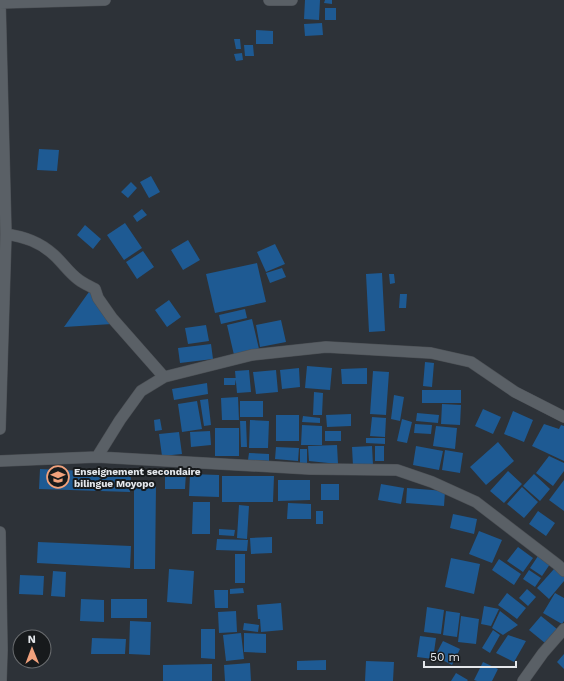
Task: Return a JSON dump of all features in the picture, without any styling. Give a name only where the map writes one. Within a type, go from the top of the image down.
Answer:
[{"type":"street","points":[[0,429],[6,234],[0,1],[105,0]]},
{"type":"street","points":[[269,0],[292,0]]},
{"type":"street","points":[[6,234],[39,243],[54,255],[79,281],[95,289],[98,298],[112,318],[164,377]]},
{"type":"street","points":[[97,457],[120,420],[141,391],[164,377],[252,355],[326,347],[431,353],[471,362],[515,392],[564,417]]},
{"type":"street","points":[[0,461],[97,457],[310,469],[397,470],[432,482],[476,502],[564,571]]},
{"type":"street","points":[[0,532],[2,650],[1,681]]},
{"type":"street","points":[[522,681],[543,653],[564,629]]},
{"type":"building","points":[[305,0],[320,0],[319,20],[304,19]]},
{"type":"building","points":[[325,0],[332,0],[332,4],[324,3]]},
{"type":"building","points":[[325,8],[336,8],[336,20],[325,20]]},
{"type":"building","points":[[322,23],[323,35],[305,36],[304,24]]},
{"type":"building","points":[[256,30],[273,31],[273,44],[256,44]]},
{"type":"building","points":[[234,39],[240,39],[241,49],[236,49]]},
{"type":"building","points":[[244,45],[253,45],[254,56],[245,56]]},
{"type":"building","points":[[242,53],[243,60],[236,61],[234,54]]},
{"type":"building","points":[[39,149],[59,150],[57,171],[37,170]]},
{"type":"building","points":[[151,176],[160,192],[149,198],[140,182]]},
{"type":"building","points":[[131,182],[137,188],[128,198],[121,192]]},
{"type":"building","points":[[142,209],[147,215],[137,222],[133,216]]},
{"type":"building","points":[[125,223],[142,248],[124,260],[107,235]]},
{"type":"building","points":[[85,225],[101,239],[93,249],[77,235]]},
{"type":"building","points":[[188,240],[200,260],[183,270],[171,250]]},
{"type":"building","points":[[275,244],[285,264],[266,272],[257,252]]},
{"type":"building","points":[[143,251],[154,267],[137,279],[126,262]]},
{"type":"building","points":[[257,263],[266,302],[215,313],[206,274]]},
{"type":"building","points":[[282,268],[286,277],[270,283],[266,273]]},
{"type":"building","points":[[382,273],[385,331],[369,332],[366,274]]},
{"type":"building","points":[[389,274],[394,274],[395,283],[390,284]]},
{"type":"building","points":[[91,289],[112,324],[64,327]]},
{"type":"building","points":[[400,294],[407,294],[406,308],[399,308]]},
{"type":"building","points":[[169,300],[181,317],[167,327],[155,310]]},
{"type":"building","points":[[245,309],[247,318],[221,324],[219,315]]},
{"type":"building","points":[[252,319],[259,349],[234,355],[227,325]]},
{"type":"building","points":[[281,320],[286,342],[260,347],[256,325]]},
{"type":"building","points":[[206,325],[209,341],[188,344],[185,328]]},
{"type":"building","points":[[211,344],[213,359],[180,363],[178,348]]},
{"type":"building","points":[[425,362],[434,363],[432,387],[423,386]]},
{"type":"building","points":[[307,366],[332,368],[330,390],[305,388]]},
{"type":"building","points":[[299,368],[300,387],[282,389],[280,370]]},
{"type":"building","points":[[367,368],[367,384],[342,384],[341,369]]},
{"type":"building","points":[[249,370],[251,392],[237,393],[235,371]]},
{"type":"building","points":[[276,370],[278,392],[256,394],[253,372]]},
{"type":"building","points":[[373,371],[389,372],[386,415],[370,414]]},
{"type":"building","points":[[224,378],[236,378],[235,385],[224,385]]},
{"type":"building","points":[[207,383],[208,394],[174,400],[172,389]]},
{"type":"building","points":[[422,390],[461,390],[461,403],[422,403]]},
{"type":"building","points":[[314,392],[323,393],[322,415],[313,415]]},
{"type":"building","points":[[394,395],[404,397],[400,421],[391,419]]},
{"type":"building","points":[[238,397],[239,420],[222,420],[221,398]]},
{"type":"building","points":[[208,399],[211,425],[204,426],[200,400]]},
{"type":"building","points":[[197,401],[202,429],[182,432],[178,404]]},
{"type":"building","points":[[240,401],[263,401],[263,417],[240,417]]},
{"type":"building","points":[[442,404],[461,405],[460,425],[441,424]]},
{"type":"building","points":[[483,409],[501,417],[493,434],[475,426]]},
{"type":"building","points":[[513,411],[533,420],[524,442],[504,434]]},
{"type":"building","points":[[417,413],[439,415],[438,423],[416,421]]},
{"type":"building","points":[[351,414],[351,426],[327,427],[326,415]]},
{"type":"building","points":[[276,415],[299,415],[299,441],[276,441]]},
{"type":"building","points":[[303,416],[320,418],[320,423],[302,422]]},
{"type":"building","points":[[372,417],[386,418],[385,437],[370,436]]},
{"type":"building","points":[[160,419],[162,430],[155,431],[154,420]]},
{"type":"building","points":[[402,419],[412,422],[407,443],[397,441]]},
{"type":"building","points":[[250,420],[269,421],[268,448],[249,448]]},
{"type":"building","points":[[240,421],[246,421],[247,447],[241,447]]},
{"type":"building","points":[[415,424],[432,425],[431,434],[414,433]]},
{"type":"building","points":[[544,424],[559,429],[561,425],[564,426],[564,461],[532,446]]},
{"type":"building","points":[[302,425],[322,426],[322,445],[301,445]]},
{"type":"building","points":[[436,426],[457,428],[455,449],[433,446]]},
{"type":"building","points":[[215,428],[239,428],[239,456],[215,456]]},
{"type":"building","points":[[210,431],[211,445],[191,447],[190,432]]},
{"type":"building","points":[[325,431],[341,431],[341,441],[325,441]]},
{"type":"building","points":[[179,432],[182,454],[162,456],[159,434]]},
{"type":"building","points":[[366,438],[385,438],[385,444],[366,443]]},
{"type":"building","points":[[498,442],[514,461],[486,485],[470,467]]},
{"type":"building","points":[[337,445],[338,464],[309,461],[308,446]]},
{"type":"building","points":[[372,446],[373,465],[353,466],[352,447]]},
{"type":"building","points":[[375,446],[384,446],[384,461],[375,461]]},
{"type":"building","points":[[416,446],[443,451],[439,470],[413,465]]},
{"type":"building","points":[[276,447],[299,448],[298,461],[275,459]]},
{"type":"building","points":[[300,449],[307,449],[307,465],[300,465]]},
{"type":"building","points":[[445,450],[463,453],[460,473],[442,470]]},
{"type":"building","points":[[249,453],[269,454],[269,461],[248,460]]},
{"type":"building","points":[[549,456],[564,463],[564,471],[553,486],[536,473]]},
{"type":"building","points":[[40,469],[131,473],[130,492],[39,489]]},
{"type":"building","points":[[508,471],[522,484],[504,503],[490,491]]},
{"type":"building","points":[[165,472],[186,472],[185,489],[165,489]]},
{"type":"building","points":[[190,474],[219,475],[219,497],[189,496]]},
{"type":"building","points":[[534,474],[550,489],[540,501],[523,486]]},
{"type":"building","points":[[222,476],[274,476],[273,502],[222,502]]},
{"type":"building","points":[[278,480],[310,480],[310,500],[278,501]]},
{"type":"building","points":[[564,480],[564,511],[549,500]]},
{"type":"building","points":[[321,484],[339,484],[339,500],[321,500]]},
{"type":"building","points":[[381,484],[404,488],[401,504],[378,500]]},
{"type":"building","points":[[134,486],[156,486],[155,569],[134,569]]},
{"type":"building","points":[[522,487],[538,502],[524,518],[507,504]]},
{"type":"building","points":[[407,488],[445,491],[444,506],[406,503]]},
{"type":"building","points":[[193,502],[210,502],[210,534],[192,534]]},
{"type":"building","points":[[288,503],[311,504],[311,519],[287,519]]},
{"type":"building","points":[[239,505],[249,506],[247,539],[237,538]]},
{"type":"building","points":[[316,511],[323,511],[323,524],[316,524]]},
{"type":"building","points":[[538,511],[555,523],[546,536],[529,524]]},
{"type":"building","points":[[453,514],[477,519],[474,534],[450,528]]},
{"type":"building","points":[[219,529],[235,530],[234,536],[219,535]]},
{"type":"building","points":[[479,531],[502,540],[492,563],[469,554]]},
{"type":"building","points":[[272,537],[272,553],[251,554],[250,538]]},
{"type":"building","points":[[217,539],[248,540],[247,551],[216,550]]},
{"type":"building","points":[[38,542],[131,546],[130,568],[37,563]]},
{"type":"building","points":[[518,547],[533,558],[523,572],[507,561]]},
{"type":"building","points":[[540,553],[552,561],[542,576],[530,568]]},
{"type":"building","points":[[235,554],[245,554],[245,583],[235,583]]},
{"type":"building","points":[[451,558],[480,564],[474,594],[445,587]]},
{"type":"building","points":[[499,559],[521,574],[514,585],[492,570]]},
{"type":"building","points":[[169,569],[194,571],[192,604],[167,602]]},
{"type":"building","points":[[554,569],[564,577],[564,581],[549,599],[537,588]]},
{"type":"building","points":[[529,570],[541,578],[535,587],[523,579]]},
{"type":"building","points":[[53,571],[66,572],[65,597],[51,596]]},
{"type":"building","points":[[20,575],[44,576],[43,595],[19,594]]},
{"type":"building","points":[[243,588],[244,593],[230,594],[230,589]]},
{"type":"building","points":[[527,589],[536,597],[528,606],[519,598]]},
{"type":"building","points":[[214,590],[228,590],[228,608],[215,608]]},
{"type":"building","points":[[507,593],[526,608],[517,619],[498,605]]},
{"type":"building","points":[[555,593],[564,598],[564,621],[562,624],[543,613]]},
{"type":"building","points":[[81,599],[104,600],[104,622],[80,621]]},
{"type":"building","points":[[111,599],[147,599],[147,618],[111,618]]},
{"type":"building","points":[[281,603],[283,630],[261,632],[257,605]]},
{"type":"building","points":[[484,606],[499,609],[491,626],[481,624]]},
{"type":"building","points":[[427,607],[444,610],[441,634],[424,632]]},
{"type":"building","points":[[236,611],[237,632],[219,633],[218,612]]},
{"type":"building","points":[[446,611],[460,613],[457,637],[443,635]]},
{"type":"building","points":[[500,611],[518,625],[503,635],[492,628]]},
{"type":"building","points":[[461,616],[479,619],[476,644],[458,642]]},
{"type":"building","points":[[541,616],[557,629],[545,643],[529,630]]},
{"type":"building","points":[[130,621],[151,622],[150,655],[129,654]]},
{"type":"building","points":[[244,623],[259,625],[258,632],[243,630]]},
{"type":"building","points":[[201,629],[215,629],[215,659],[201,658]]},
{"type":"building","points":[[493,630],[500,635],[490,653],[482,648]]},
{"type":"building","points":[[241,633],[244,659],[226,661],[223,635]]},
{"type":"building","points":[[244,633],[266,634],[266,653],[244,652]]},
{"type":"building","points":[[508,635],[526,641],[514,662],[496,653]]},
{"type":"building","points":[[420,636],[436,638],[433,659],[417,657]]},
{"type":"building","points":[[92,638],[126,639],[125,654],[91,654]]},
{"type":"building","points":[[443,641],[460,649],[452,665],[435,656]]},
{"type":"building","points":[[564,654],[564,669],[557,662]]},
{"type":"building","points":[[326,660],[326,670],[297,670],[297,661]]},
{"type":"building","points":[[366,661],[394,662],[393,681],[365,681]]},
{"type":"building","points":[[483,662],[498,669],[492,681],[474,680]]},
{"type":"building","points":[[250,663],[251,681],[225,681],[224,665]]},
{"type":"building","points":[[212,664],[212,681],[163,681],[163,665]]},
{"type":"building","points":[[456,673],[468,680],[451,681]]},
{"type":"place","name":"Enseignement secondaire bilingue Moyopo","points":[[58,477]]}]
